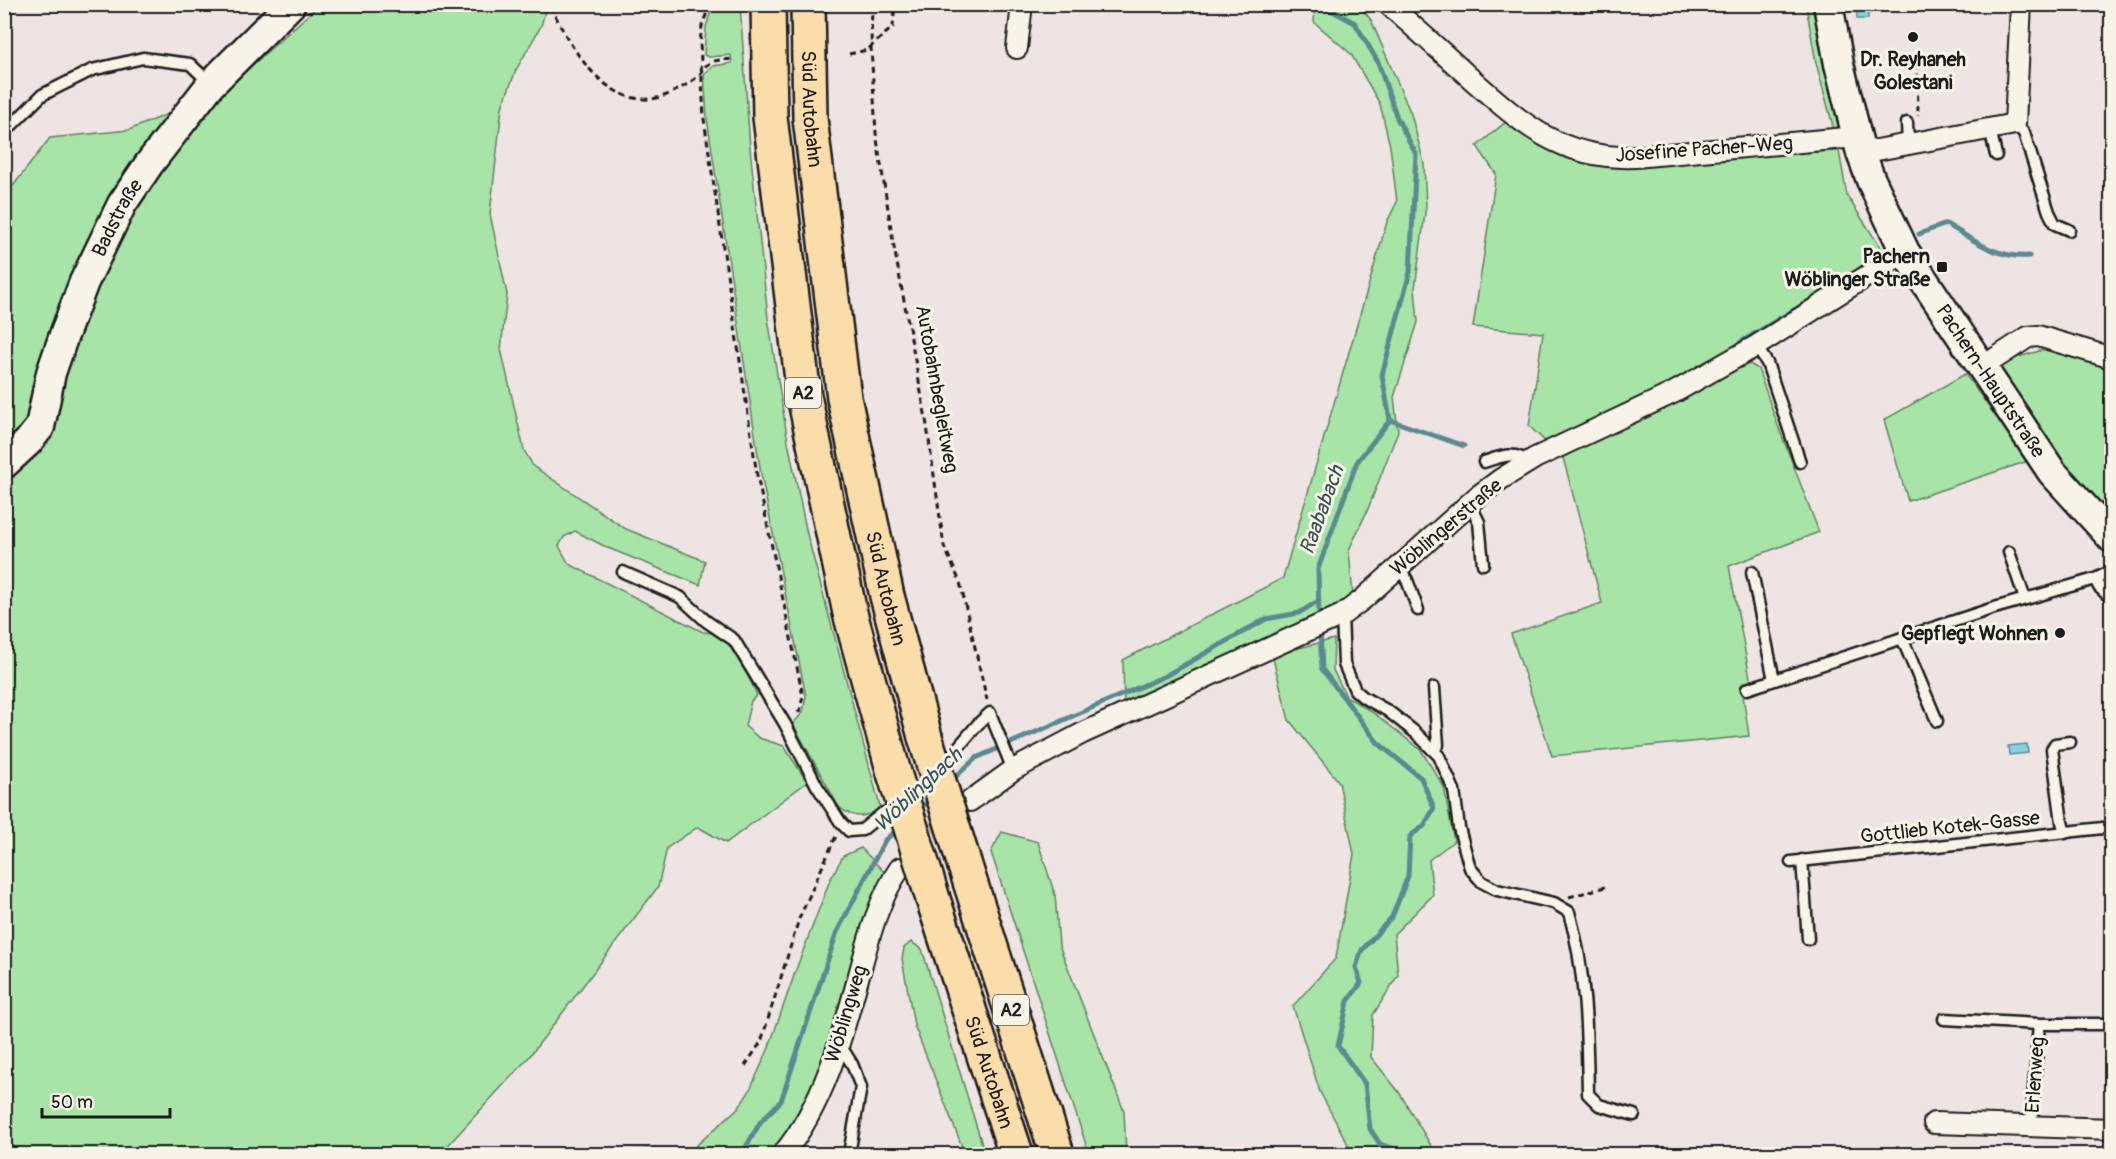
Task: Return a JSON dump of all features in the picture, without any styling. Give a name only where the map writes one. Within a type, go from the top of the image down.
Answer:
[{"type":"highway","name":"Süd Autobahn","points":[[768,4],[770,117],[804,396],[850,613],[894,773],[1016,1155]]},
{"type":"highway","name":"Süd Autobahn","points":[[808,4],[810,118],[844,398],[887,596],[925,737],[1057,1155]]},
{"type":"main road","name":"Badstraße","points":[[4,464],[28,442],[39,427],[51,372],[84,282],[122,204],[149,164],[211,84],[291,4]]},
{"type":"main road","name":"Pachern-Hauptstraße","points":[[1828,4],[1839,64],[1859,145],[1871,180],[1905,252],[2052,472],[2112,538]]},
{"type":"street","points":[[1017,48],[1022,4]]},
{"type":"street","name":"Josefine Pacher-Weg","points":[[1388,4],[1518,120],[1556,143],[1604,157],[1913,143],[2015,124]]},
{"type":"street","points":[[2015,124],[2021,4]]},
{"type":"street","name":"Wöblingerstraße","points":[[1011,767],[1336,618],[1399,567],[1470,504],[1527,462],[1673,393],[1756,346],[1905,252]]},
{"type":"street","points":[[1982,367],[2028,337],[2038,336],[2112,358]]},
{"type":"street","points":[[970,801],[1011,767]]},
{"type":"street","name":"Wöblingweg","points":[[783,1155],[804,1123],[840,1045],[871,930],[900,868]]},
{"type":"street","name":"Erlenweg","points":[[1934,1123],[2112,1129]]},
{"type":"lane","points":[[4,133],[42,95],[92,70],[143,58],[190,64],[211,84]]},
{"type":"lane","points":[[1906,123],[1913,143]]},
{"type":"lane","points":[[2015,124],[2024,133],[2049,212],[2055,224],[2070,230]]},
{"type":"lane","points":[[1990,129],[1996,155]]},
{"type":"lane","points":[[1756,346],[1767,363],[1800,462]]},
{"type":"lane","points":[[1484,462],[1507,455],[1521,457],[1527,462]]},
{"type":"lane","points":[[1470,504],[1479,522],[1483,564]]},
{"type":"lane","points":[[2009,552],[2025,599]]},
{"type":"lane","points":[[1399,567],[1407,580],[1418,610]]},
{"type":"lane","points":[[1747,689],[2025,599],[2095,579],[2112,571]]},
{"type":"lane","points":[[623,572],[680,597],[706,621],[734,640],[784,724],[817,786],[841,823],[849,831],[862,830],[883,813]]},
{"type":"lane","points":[[1752,572],[1774,680]]},
{"type":"lane","points":[[2095,579],[2112,599]]},
{"type":"lane","points":[[1336,618],[1344,664],[1355,690],[1388,711],[1439,756],[1454,790],[1459,828],[1470,868],[1482,882],[1497,890],[1554,903],[1569,912],[1575,935],[1587,1018],[1588,1094],[1599,1105],[1634,1115]]},
{"type":"lane","points":[[1902,638],[1937,721]]},
{"type":"lane","points":[[1433,750],[1438,745],[1434,688]]},
{"type":"lane","points":[[955,751],[990,713],[1011,767]]},
{"type":"lane","points":[[2065,833],[2052,749],[2055,744],[2070,742]]},
{"type":"lane","name":"Gottlieb Kotek-Gasse","points":[[1808,939],[1797,861],[2112,827]]},
{"type":"lane","points":[[1944,1019],[2039,1024]]},
{"type":"lane","name":"Erlenweg","points":[[2031,1126],[2039,1024],[2112,1024]]},
{"type":"lane","points":[[840,1045],[852,1064],[861,1086],[849,1155]]},
{"type":"path","points":[[710,4],[702,26],[700,42],[704,119],[757,475],[803,696],[800,710],[784,724]]},
{"type":"path","name":"Autobahnbegleitweg","points":[[872,4],[871,47],[876,133],[894,247],[926,419],[944,546],[960,582],[990,713]]},
{"type":"path","points":[[849,54],[862,53],[893,27],[895,4]]},
{"type":"path","points":[[551,6],[561,30],[588,66],[616,92],[628,97],[652,99],[668,95],[683,87],[713,61],[732,59]]},
{"type":"path","points":[[1913,143],[1917,63]]},
{"type":"path","points":[[745,1066],[760,1042],[799,919],[841,823]]},
{"type":"path","points":[[1554,903],[1605,886]]},
{"type":"green space","points":[[319,5],[547,5],[541,26],[516,70],[502,107],[490,214],[507,294],[501,349],[524,450],[533,466],[626,529],[705,561],[700,585],[608,548],[575,531],[564,537],[559,546],[569,564],[703,632],[721,634],[734,646],[757,695],[751,701],[745,726],[759,738],[784,746],[807,782],[726,843],[698,827],[667,848],[658,887],[529,1057],[440,1154],[5,1154],[5,189],[13,186],[50,138],[129,130],[225,90]]},
{"type":"green space","points":[[713,5],[740,5],[750,148],[768,318],[788,442],[807,534],[881,810],[864,816],[855,816],[839,807],[793,724],[803,712],[806,696],[761,474],[707,118],[704,74],[713,66],[732,63],[731,55],[709,57],[704,55],[706,27]]},
{"type":"green space","points":[[1315,5],[1359,5],[1371,20],[1411,114],[1424,163],[1426,206],[1415,288],[1418,322],[1394,397],[1398,431],[1368,509],[1349,550],[1353,596],[1335,612],[1124,707],[1123,660],[1283,578],[1387,222],[1397,202],[1390,146],[1380,104],[1351,54],[1314,22]]},
{"type":"green space","points":[[1806,5],[1815,5],[1841,126],[1833,133],[1816,63]]},
{"type":"green space","points":[[1507,121],[1541,146],[1567,158],[1615,165],[1839,151],[1847,196],[1883,251],[1750,341],[1651,398],[1548,444],[1529,426],[1543,333],[1473,327],[1496,174],[1477,146]]},
{"type":"green space","points":[[2046,349],[2111,364],[2111,521],[2060,467],[1995,373],[2005,361]]},
{"type":"green space","points":[[1750,364],[1758,369],[1819,532],[1729,566],[1751,683],[1742,688],[1749,736],[1552,756],[1511,634],[1602,603],[1562,454],[1658,412],[1726,374]]},
{"type":"green space","points":[[1965,374],[2028,461],[1908,501],[1884,420]]},
{"type":"green space","points":[[1334,639],[1333,670],[1346,696],[1375,714],[1421,750],[1444,787],[1454,841],[1429,860],[1433,895],[1394,934],[1398,975],[1373,1015],[1371,1057],[1399,1092],[1436,1154],[1353,1154],[1320,1092],[1293,1006],[1336,958],[1354,854],[1339,782],[1289,720],[1272,655]]},
{"type":"green space","points":[[1002,832],[1038,842],[1055,895],[1059,945],[1124,1111],[1126,1154],[1089,1154],[991,852]]},
{"type":"green space","points":[[861,848],[887,875],[833,1043],[798,1120],[774,1154],[680,1154],[690,1151],[738,1108],[749,1092],[768,1050],[830,880],[843,856]]},
{"type":"green space","points":[[911,942],[922,949],[985,1154],[965,1154],[914,1025],[902,959],[904,948]]},
{"type":"green space","points":[[652,1149],[661,1154],[627,1154],[633,1150]]},
{"type":"water","points":[[1856,5],[1868,5],[1868,19],[1857,19]]},
{"type":"water","points":[[2027,744],[2028,753],[2009,755],[2008,746]]},
{"type":"waterway","name":"Raababach","points":[[1319,621],[1318,569],[1357,462],[1390,420],[1382,375],[1410,272],[1416,154],[1397,118],[1378,62],[1355,23],[1320,4]]},
{"type":"waterway","points":[[1919,234],[1946,224],[1995,251],[2029,256]]},
{"type":"waterway","points":[[1741,342],[1824,292]]},
{"type":"waterway","points":[[1390,420],[1464,446]]},
{"type":"waterway","name":"Wöblingbach","points":[[951,781],[976,758],[1165,676],[1266,619],[1299,613],[1318,601]]},
{"type":"waterway","name":"Raababach","points":[[1320,630],[1322,669],[1378,743],[1421,778],[1434,808],[1424,826],[1410,836],[1408,876],[1392,917],[1362,950],[1356,967],[1361,983],[1348,1001],[1338,1046],[1365,1084],[1370,1129],[1380,1144],[1409,1154]]},
{"type":"waterway","name":"Wöblingbach","points":[[917,811],[933,797]]},
{"type":"waterway","name":"Wöblingbach","points":[[742,1154],[761,1121],[781,1101],[837,932],[885,840],[899,828]]},
{"type":"tunnel","points":[[912,853],[956,812]]},
{"type":"place","name":"Dr. Reyhaneh Golestani","points":[[1913,37]]},
{"type":"place","name":"Pachern Wöblinger Straße","points":[[1942,267]]},
{"type":"place","name":"Gepflegt Wohnen","points":[[2060,633]]}]
